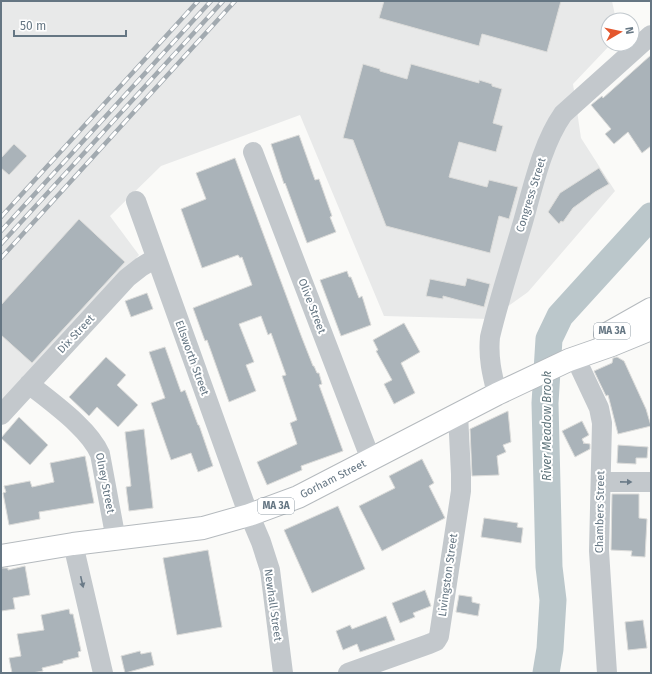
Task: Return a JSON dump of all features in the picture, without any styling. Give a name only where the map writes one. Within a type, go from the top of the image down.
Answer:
[{"type":"main road","name":"Gorham Street","points":[[572,359],[609,333],[651,309]]},
{"type":"main road","name":"Gorham Street","points":[[1,556],[73,544],[116,540],[203,528],[249,515],[298,497],[497,394],[572,359],[651,329]]},
{"type":"street","name":"Congress Street","points":[[497,394],[490,364],[490,337],[539,168],[552,134],[563,114],[651,35]]},
{"type":"street","name":"Olive Street","points":[[252,152],[371,460]]},
{"type":"street","name":"Ellsworth Street","points":[[136,201],[249,515]]},
{"type":"street","name":"Dix Street","points":[[1,415],[127,278],[156,258]]},
{"type":"street","name":"Chambers Street","points":[[572,359],[599,408],[602,424],[599,551],[607,673]]},
{"type":"street","name":"Olney Street","points":[[29,384],[79,426],[96,444],[100,454],[116,540]]},
{"type":"street","name":"Livingston Street","points":[[348,673],[429,644],[436,641],[439,636],[461,491],[458,414]]},
{"type":"street","points":[[601,482],[651,482]]},
{"type":"street","name":"Newhall Street","points":[[249,515],[261,542],[270,570],[282,673]]},
{"type":"street","points":[[73,544],[103,673]]},
{"type":"shaded area","points":[[1,1],[612,1],[614,12],[600,12],[600,52],[603,52],[573,84],[581,138],[615,191],[528,292],[490,319],[384,316],[300,115],[161,166],[110,216],[139,255],[1,410]]},
{"type":"building","points":[[384,1],[561,1],[547,52],[482,34],[479,46],[379,18]]},
{"type":"building","points":[[651,55],[651,146],[642,153],[628,132],[614,144],[605,134],[611,129],[591,105],[602,96],[603,98]]},
{"type":"building","points":[[363,64],[407,79],[411,64],[479,83],[479,80],[502,89],[493,123],[503,126],[496,152],[459,142],[449,177],[487,187],[489,180],[518,187],[509,219],[499,216],[490,253],[386,226],[353,140],[343,138]]},
{"type":"building","points":[[299,135],[315,180],[319,179],[336,232],[307,243],[285,183],[284,184],[271,144]]},
{"type":"building","points":[[14,144],[27,156],[9,175],[1,168],[1,158]]},
{"type":"building","points":[[235,158],[302,338],[313,366],[317,373],[319,373],[322,384],[319,385],[343,451],[301,466],[302,470],[267,485],[257,462],[297,444],[290,423],[297,420],[282,376],[286,375],[271,333],[268,335],[261,316],[239,324],[254,362],[246,365],[256,391],[229,402],[207,340],[205,341],[193,308],[252,285],[242,257],[240,258],[238,255],[202,268],[181,209],[206,199],[196,173]]},
{"type":"building","points":[[599,168],[609,184],[573,208],[563,222],[561,221],[559,224],[548,212],[560,193]]},
{"type":"building","points":[[79,219],[125,262],[32,363],[1,335],[1,305]]},
{"type":"building","points":[[347,271],[349,277],[351,277],[359,298],[362,296],[371,325],[341,336],[320,280]]},
{"type":"building","points":[[467,278],[490,284],[484,307],[443,296],[443,299],[426,296],[430,279],[465,286]]},
{"type":"building","points":[[147,293],[153,309],[131,317],[125,301]]},
{"type":"building","points":[[404,323],[420,352],[401,363],[415,393],[394,404],[384,384],[392,380],[376,351],[378,350],[373,340]]},
{"type":"building","points":[[165,347],[181,392],[185,390],[213,466],[198,472],[191,453],[171,460],[151,403],[165,398],[149,352]]},
{"type":"building","points":[[106,357],[126,375],[117,385],[138,405],[118,427],[97,407],[89,416],[69,397]]},
{"type":"building","points":[[617,357],[624,361],[646,409],[651,426],[618,434],[608,395],[606,396],[594,371],[612,363],[613,358]]},
{"type":"building","points":[[508,411],[511,442],[503,445],[506,452],[497,456],[499,475],[472,476],[470,429]]},
{"type":"building","points":[[19,417],[48,445],[30,465],[1,438]]},
{"type":"building","points":[[582,421],[589,435],[582,439],[583,443],[590,444],[590,449],[575,457],[562,431]]},
{"type":"building","points":[[144,429],[153,508],[129,511],[126,487],[131,486],[125,432]]},
{"type":"building","points":[[618,445],[648,447],[647,458],[636,458],[636,464],[617,463]]},
{"type":"building","points":[[85,456],[94,503],[39,512],[40,519],[9,525],[3,493],[6,492],[4,486],[30,481],[32,487],[54,482],[50,463]]},
{"type":"building","points":[[422,459],[434,483],[429,486],[445,518],[382,551],[359,506],[395,488],[389,476]]},
{"type":"building","points":[[612,494],[639,494],[639,518],[647,519],[645,557],[631,556],[632,551],[611,550]]},
{"type":"building","points":[[338,506],[365,569],[312,593],[284,530]]},
{"type":"building","points":[[484,518],[518,523],[517,527],[523,528],[521,543],[481,537]]},
{"type":"building","points":[[208,550],[222,627],[177,635],[163,558]]},
{"type":"building","points":[[25,566],[30,595],[13,598],[15,609],[1,611],[1,568],[8,568],[8,570]]},
{"type":"building","points":[[425,590],[431,606],[413,613],[415,617],[400,623],[392,603]]},
{"type":"building","points":[[459,595],[472,597],[472,602],[480,604],[478,616],[456,612]]},
{"type":"building","points":[[69,609],[70,614],[73,614],[81,651],[78,652],[79,657],[42,668],[43,671],[32,673],[12,673],[9,658],[21,656],[17,634],[44,630],[41,615]]},
{"type":"building","points":[[386,616],[395,640],[360,652],[357,644],[343,650],[336,631],[350,625],[352,629]]},
{"type":"building","points":[[643,620],[647,648],[628,650],[625,622]]},
{"type":"building","points":[[140,651],[141,654],[151,652],[154,665],[125,673],[121,656]]},
{"type":"waterway","name":"River Meadow Brook","points":[[546,673],[550,649],[553,600],[549,567],[545,403],[549,339],[560,316],[651,216]]},
{"type":"railway","points":[[1,217],[198,1]]},
{"type":"railway","points":[[1,231],[211,1]]},
{"type":"railway","points":[[1,244],[223,1]]},
{"type":"railway","points":[[1,258],[235,1]]}]
